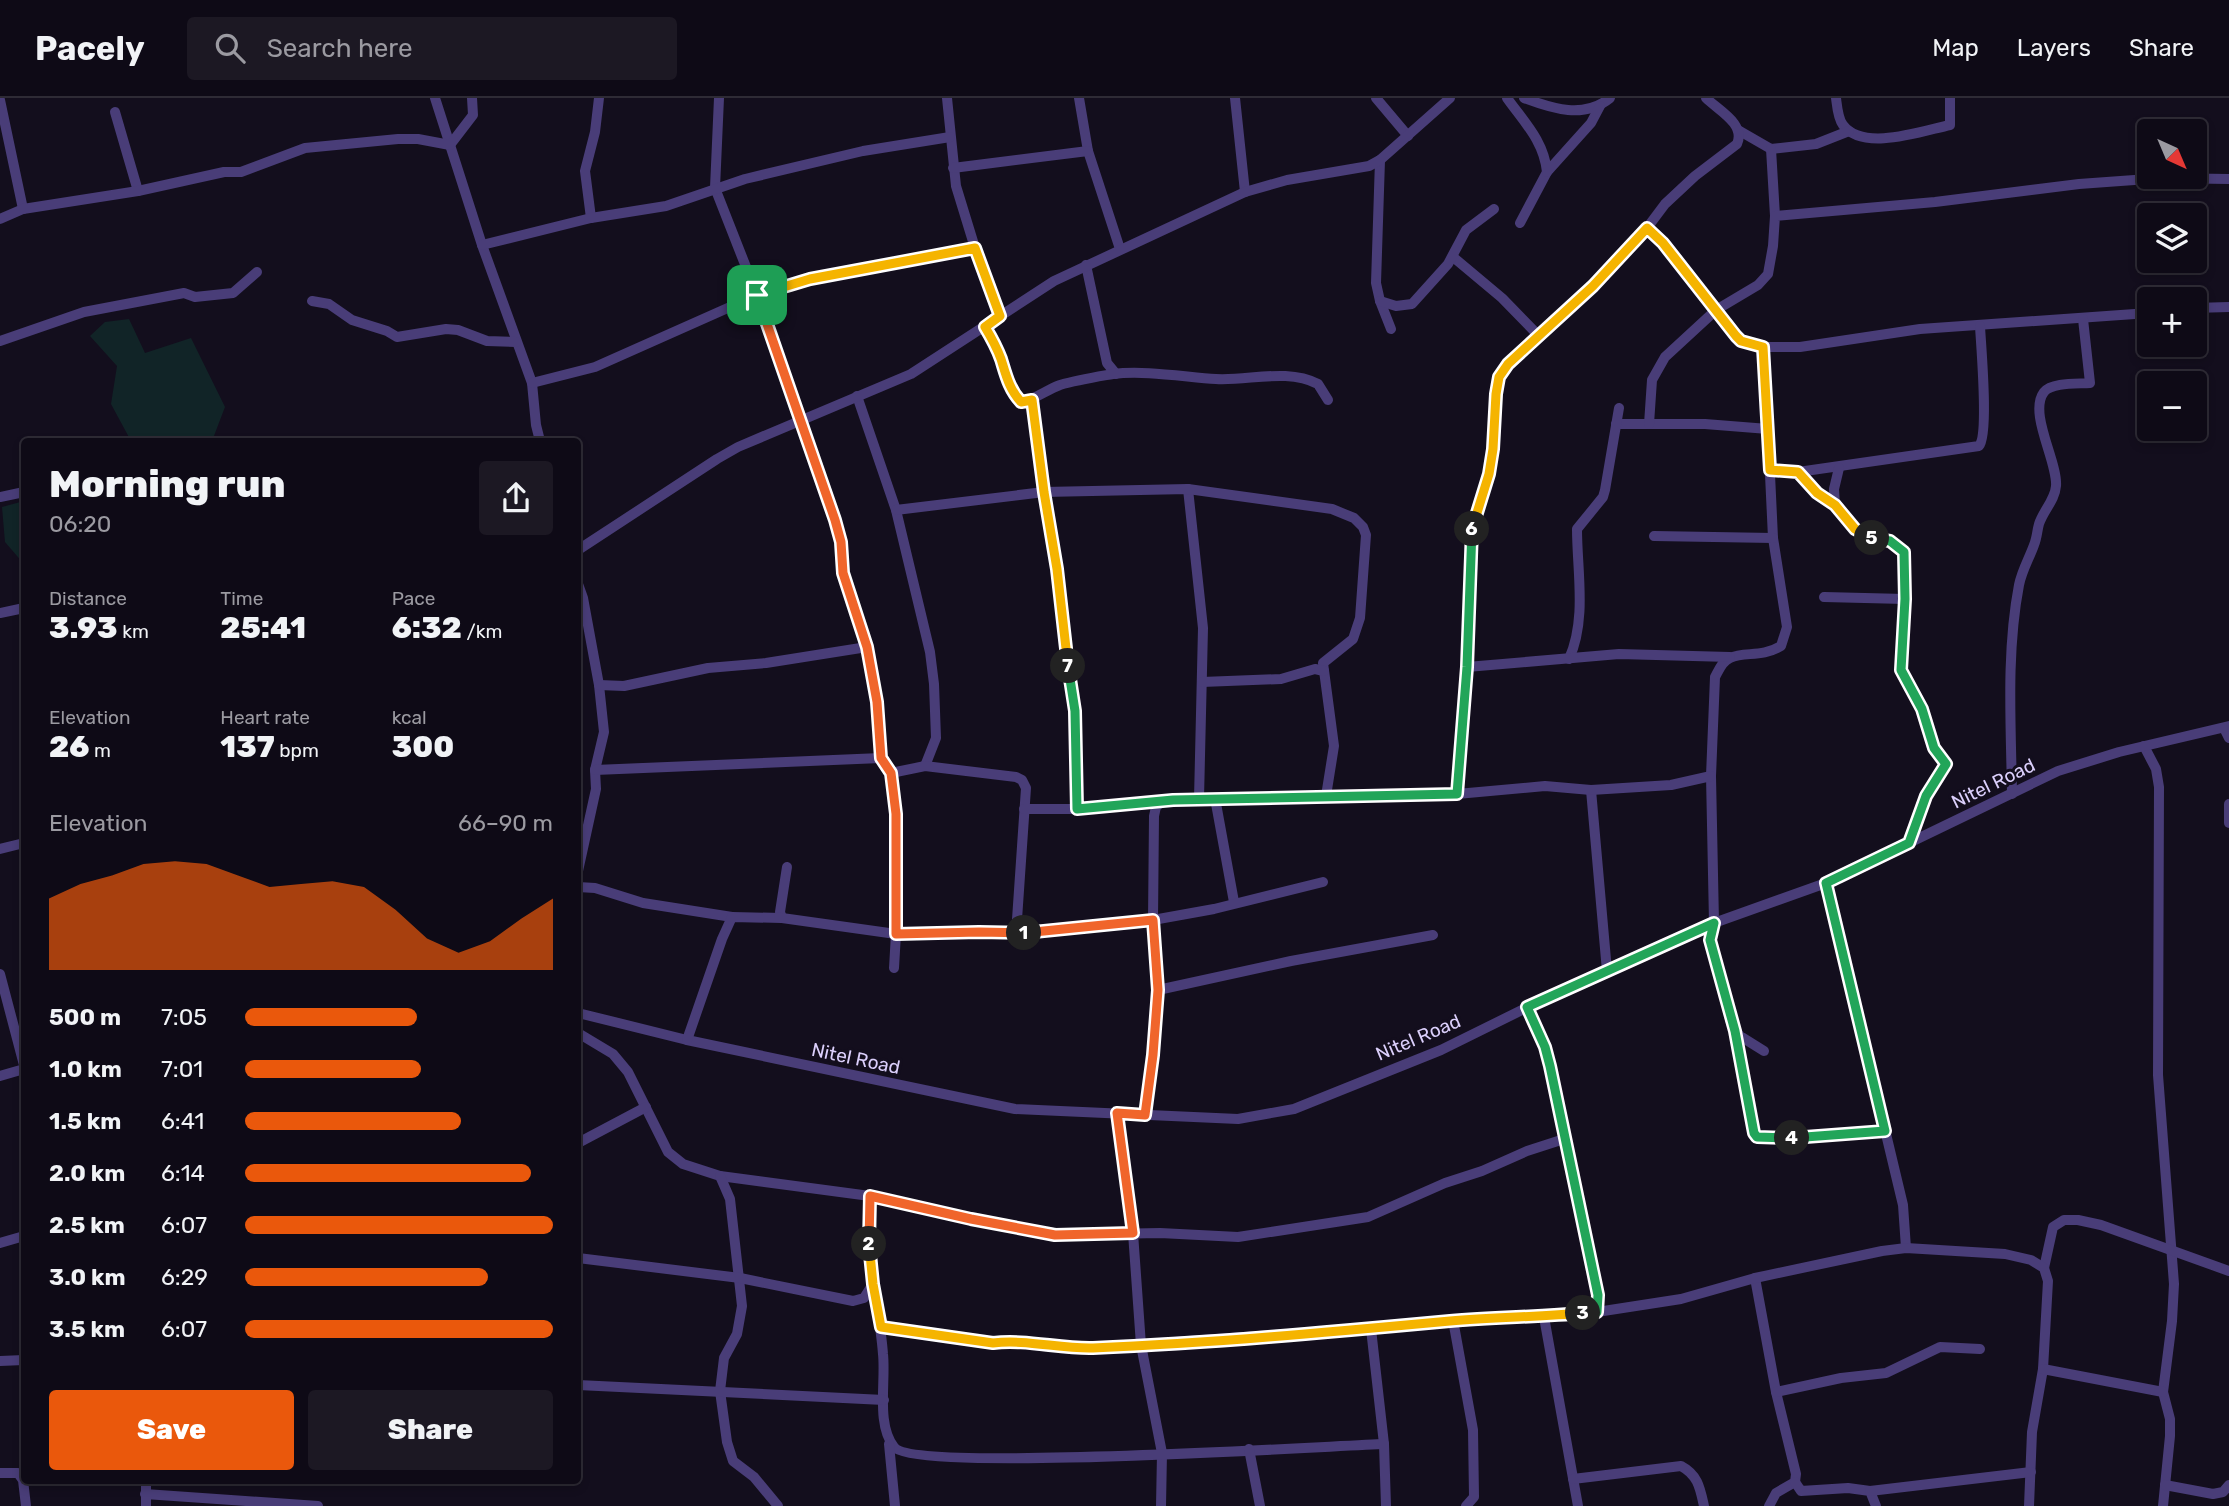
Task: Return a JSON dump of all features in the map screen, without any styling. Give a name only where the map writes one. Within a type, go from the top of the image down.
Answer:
[{"type":"street","points":[[435,98],[482,245],[532,383],[539,438]]},
{"type":"street","points":[[450,145],[471,121],[472,98]]},
{"type":"street","points":[[591,218],[585,171],[595,132],[598,98]]},
{"type":"street","points":[[719,98],[715,188],[757,295],[839,533],[843,573],[867,647],[877,702],[881,758],[891,773],[896,814],[894,968]]},
{"type":"street","points":[[947,98],[953,168],[961,204],[1000,316]]},
{"type":"street","points":[[1079,98],[1088,151],[1120,249]]},
{"type":"street","points":[[1235,98],[1245,192]]},
{"type":"street","points":[[1376,98],[1408,136]]},
{"type":"street","points":[[581,548],[717,458],[911,374],[1054,281],[1086,265],[1245,192],[1287,180],[1369,166],[1380,160],[1450,98]]},
{"type":"street","points":[[1507,98],[1537,137],[1547,172]]},
{"type":"street","points":[[1524,98],[1579,111],[1600,106]]},
{"type":"street","points":[[1520,223],[1547,172],[1591,123],[1600,106],[1610,98]]},
{"type":"street","points":[[1457,794],[1467,667],[1472,526],[1489,474],[1499,377],[1508,364],[1593,286],[1647,228],[1665,204],[1695,176],[1737,144],[1740,138],[1738,130],[1729,117],[1706,98]]},
{"type":"street","points":[[1836,98],[1841,123],[1867,139],[1893,137],[1950,125],[1950,98]]},
{"type":"street","points":[[0,104],[23,209]]},
{"type":"street","points":[[115,112],[138,191]]},
{"type":"street","points":[[1738,130],[1771,149],[1816,144],[1850,131]]},
{"type":"street","points":[[482,245],[591,218],[666,206],[763,174],[863,151],[950,137]]},
{"type":"street","points":[[0,219],[23,209],[138,191],[224,172],[241,172],[305,148],[398,139],[418,139],[450,145]]},
{"type":"street","points":[[1649,424],[1651,380],[1665,357],[1716,310],[1758,285],[1768,274],[1775,216],[1771,149]]},
{"type":"street","points":[[953,168],[1088,151]]},
{"type":"street","points":[[1380,160],[1376,284],[1391,328]]},
{"type":"street","points":[[1775,216],[1935,202],[2079,184],[2162,178],[2229,179]]},
{"type":"street","points":[[1380,301],[1396,306],[1412,304],[1453,257],[1466,230],[1494,209]]},
{"type":"street","points":[[1647,228],[1663,243],[1741,341],[1763,347],[1800,346],[1920,329],[2137,314]]},
{"type":"street","points":[[532,383],[595,367],[757,295],[810,279],[975,248]]},
{"type":"street","points":[[1453,257],[1502,298],[1538,335]]},
{"type":"street","points":[[1086,265],[1107,363],[1116,374]]},
{"type":"street","points":[[0,341],[84,312],[184,293],[195,297],[233,293],[257,272]]},
{"type":"street","points":[[312,301],[329,304],[352,320],[397,337],[446,329],[458,330],[487,341],[516,342]]},
{"type":"street","points":[[2207,308],[2229,307]]},
{"type":"street","points":[[2012,794],[2011,648],[2018,587],[2035,544],[2039,523],[2056,488],[2056,474],[2048,453],[2040,406],[2042,394],[2049,387],[2090,383],[2083,319]]},
{"type":"street","points":[[1770,470],[1798,472],[1839,468],[1970,449],[1982,443],[1984,406],[1980,326]]},
{"type":"street","points":[[985,327],[1001,359],[1007,381],[1021,402],[1032,400],[1061,385],[1116,374],[1216,379],[1270,376],[1297,378],[1318,384],[1328,400]]},
{"type":"street","points":[[1467,667],[1619,654],[1730,657],[1768,654],[1781,646],[1787,627],[1773,538],[1763,347]]},
{"type":"street","points":[[857,396],[895,510],[918,595],[934,684],[936,738],[925,766]]},
{"type":"street","points":[[1032,400],[1075,711],[1077,809]]},
{"type":"street","points":[[1569,659],[1579,626],[1577,529],[1605,490],[1619,408]]},
{"type":"street","points":[[1616,424],[1705,424],[1768,429]]},
{"type":"street","points":[[1835,505],[1834,489],[1839,468]]},
{"type":"street","points":[[1798,472],[1817,493],[1835,505],[1860,533],[1890,541],[1904,552],[1905,599],[1901,670],[1922,709],[1934,748],[1946,764],[1926,796],[1909,843]]},
{"type":"street","points":[[895,510],[1044,492],[1188,489],[1332,509],[1354,518],[1363,527],[1366,535],[1360,618],[1353,639],[1323,663],[1334,746],[1326,796]]},
{"type":"street","points":[[1188,489],[1203,628],[1199,799]]},
{"type":"street","points":[[0,497],[21,493]]},
{"type":"street","points":[[1654,536],[1773,538]]},
{"type":"street","points":[[581,592],[599,685],[604,732],[596,770],[596,789],[581,857]]},
{"type":"street","points":[[1824,597],[1905,599]]},
{"type":"street","points":[[0,613],[21,609]]},
{"type":"street","points":[[599,685],[624,687],[708,668],[867,647]]},
{"type":"street","points":[[1730,657],[1722,664],[1715,677],[1711,776],[1714,923],[1710,940],[1735,1031],[1754,1133],[1757,1137],[1776,1139],[1885,1131]]},
{"type":"street","points":[[1202,682],[1281,679],[1315,669],[1324,671]]},
{"type":"street","points":[[2226,727],[2229,738]]},
{"type":"street","name":"Nitel Road","points":[[581,1014],[687,1040],[1015,1109],[1238,1119],[1294,1109],[1441,1049],[1714,923],[1826,883],[2058,771],[2144,746],[2226,727]]},
{"type":"street","points":[[2144,746],[2156,769],[2159,787],[2158,1075],[2174,1284],[2163,1392],[2170,1419],[2163,1506]]},
{"type":"street","points":[[596,770],[881,758]]},
{"type":"street","points":[[891,773],[925,766],[1016,777],[1022,780],[1026,788],[1016,934]]},
{"type":"street","points":[[1024,809],[1077,809],[1199,799],[1457,794],[1545,786],[1591,790],[1671,785],[1711,776]]},
{"type":"street","points":[[1591,790],[1607,971]]},
{"type":"street","points":[[1214,799],[1234,902]]},
{"type":"street","points":[[1145,1115],[1158,990],[1153,920],[1154,816],[1156,807],[1162,801]]},
{"type":"street","points":[[2229,804],[2229,824]]},
{"type":"street","points":[[0,849],[21,845]]},
{"type":"street","points":[[782,918],[780,912],[787,867]]},
{"type":"street","points":[[581,887],[595,888],[643,903],[896,934],[1016,934],[1153,920],[1213,909],[1323,881]]},
{"type":"street","points":[[1826,883],[1903,1205],[1906,1248]]},
{"type":"street","points":[[687,1040],[732,916]]},
{"type":"street","points":[[1158,990],[1291,961],[1433,935]]},
{"type":"street","points":[[0,974],[21,1055]]},
{"type":"street","points":[[1527,1007],[1545,1047],[1564,1129],[1598,1295],[1597,1312]]},
{"type":"street","points":[[1735,1031],[1764,1051]]},
{"type":"street","points":[[581,1035],[613,1054],[628,1072],[668,1152],[683,1164],[720,1176],[870,1196],[1055,1235],[1133,1233],[1238,1237],[1368,1217],[1445,1183],[1482,1171],[1564,1137]]},
{"type":"street","points":[[0,1076],[21,1068]]},
{"type":"street","points":[[581,1141],[646,1107]]},
{"type":"street","points":[[1117,1113],[1133,1233],[1141,1345],[1162,1453],[1161,1506]]},
{"type":"street","points":[[720,1176],[730,1199],[742,1306],[737,1334],[724,1358],[720,1391],[727,1441],[733,1461],[754,1477],[778,1506]]},
{"type":"street","points":[[870,1196],[868,1237],[881,1327],[884,1400],[895,1506]]},
{"type":"street","points":[[2029,1506],[2032,1432],[2043,1369],[2048,1281],[2044,1268],[2053,1227],[2064,1220],[2078,1220],[2229,1270]]},
{"type":"street","points":[[0,1243],[21,1237]]},
{"type":"street","points":[[881,1327],[993,1343],[1009,1341],[1042,1346],[1090,1348],[1597,1312],[1681,1300],[1755,1278],[1906,1248],[2006,1254],[2031,1260],[2044,1268]]},
{"type":"street","points":[[581,1258],[740,1278],[853,1301],[864,1298],[873,1284]]},
{"type":"street","points":[[1755,1278],[1776,1392],[1796,1474],[1795,1482],[1801,1491],[1870,1491],[2031,1472]]},
{"type":"street","points":[[1598,1295],[1612,1310]]},
{"type":"street","points":[[1544,1317],[1578,1506]]},
{"type":"street","points":[[1453,1321],[1473,1430],[1474,1497],[1466,1506]]},
{"type":"street","points":[[1371,1329],[1384,1444],[1386,1506]]},
{"type":"street","points":[[1776,1392],[1841,1378],[1886,1373],[1940,1347],[1980,1349]]},
{"type":"street","points":[[0,1361],[21,1360]]},
{"type":"street","points":[[2043,1369],[2163,1392]]},
{"type":"street","points":[[581,1385],[884,1400]]},
{"type":"street","points":[[887,1436],[896,1450],[905,1454],[946,1458],[1040,1459],[1384,1444]]},
{"type":"street","points":[[1249,1449],[1260,1506]]},
{"type":"street","points":[[1573,1479],[1681,1466],[1691,1471],[1699,1483],[1704,1506]]},
{"type":"street","points":[[0,1473],[18,1473],[21,1477]]},
{"type":"street","points":[[1769,1506],[1776,1493],[1795,1482]]},
{"type":"street","points":[[23,1484],[26,1506]]},
{"type":"street","points":[[146,1484],[146,1506]]},
{"type":"street","points":[[2165,1485],[2213,1494],[2223,1493],[2229,1485]]},
{"type":"street","points":[[1870,1491],[1876,1506]]},
{"type":"street","points":[[145,1494],[318,1506]]},
{"type":"green space","points":[[129,319],[145,353],[191,338],[225,407],[213,438],[129,438],[111,404],[117,366],[90,336],[105,322]]},
{"type":"green space","points":[[21,502],[21,561],[5,542],[2,507]]},
{"type":"route","points":[[1647,228],[1663,243],[1736,336],[1741,341],[1763,347],[1770,470],[1798,472],[1817,493],[1835,505],[1860,533],[1890,541],[1904,552],[1905,599],[1901,670],[1922,709],[1934,748],[1946,764],[1926,796],[1909,843],[1826,883],[1885,1131],[1776,1139],[1757,1137],[1754,1133],[1735,1031],[1710,940],[1714,923],[1527,1007],[1545,1047],[1550,1066],[1598,1295],[1597,1312],[1090,1348],[1042,1346],[1009,1341],[993,1343],[881,1327],[868,1237],[870,1196],[1055,1235],[1133,1233],[1117,1113],[1145,1115],[1158,990],[1153,920],[1016,934],[896,934],[896,814],[891,773],[881,758],[877,702],[867,647],[843,573],[841,542],[835,520],[757,295],[810,279],[975,248],[1000,316],[985,327],[997,349],[1007,381],[1017,398],[1021,402],[1032,400],[1075,711],[1077,809],[1173,800],[1457,794],[1467,667],[1472,526],[1489,474],[1499,377],[1508,364],[1593,286],[1647,228]]}]
